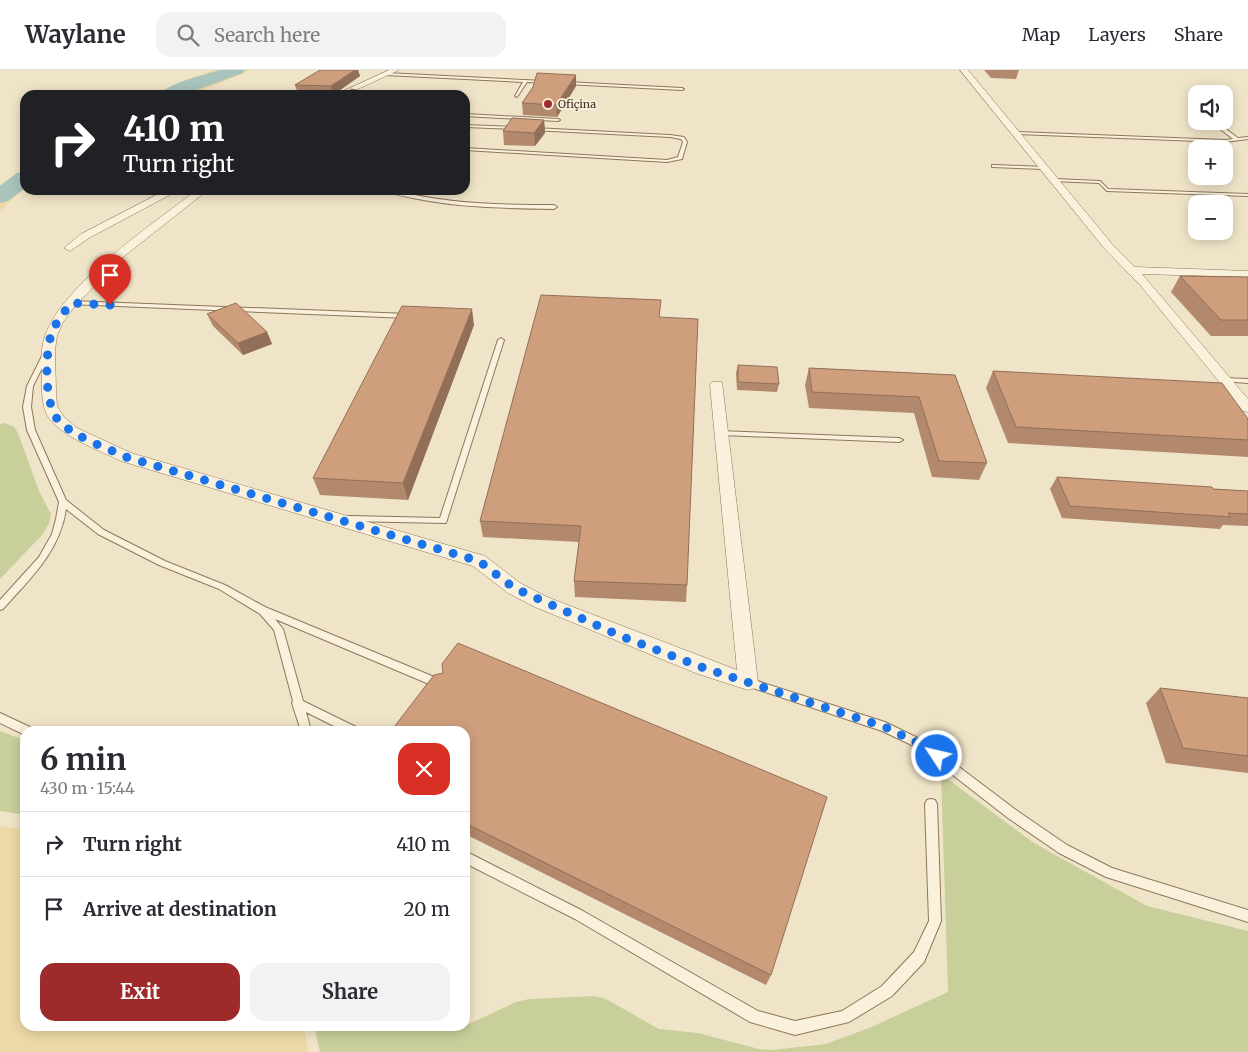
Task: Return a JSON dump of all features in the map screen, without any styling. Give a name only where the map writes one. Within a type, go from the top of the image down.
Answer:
[{"type":"street","points":[[355,90],[395,70]]},
{"type":"street","points":[[964,70],[1108,246],[1132,270],[1248,408]]},
{"type":"street","points":[[70,248],[85,236],[164,195]]},
{"type":"street","points":[[197,195],[114,259],[71,303],[56,322],[48,350],[50,406],[58,420],[72,431],[126,457],[479,561],[514,588],[541,602],[704,668],[748,682],[717,385]]},
{"type":"street","points":[[1132,270],[1248,274]]},
{"type":"lane","points":[[386,74],[682,89]]},
{"type":"lane","points":[[517,96],[526,81]]},
{"type":"lane","points":[[470,115],[558,120]]},
{"type":"lane","points":[[470,126],[670,136],[682,138],[685,142],[680,158],[667,161],[470,149]]},
{"type":"lane","points":[[1224,130],[1238,140]]},
{"type":"lane","points":[[1017,134],[1238,140],[1248,138]]},
{"type":"lane","points":[[994,166],[1045,168]]},
{"type":"lane","points":[[1055,180],[1100,182],[1108,190],[1248,195]]},
{"type":"lane","points":[[407,195],[435,202],[492,206],[554,207]]},
{"type":"lane","points":[[71,303],[415,316]]},
{"type":"lane","points":[[334,519],[443,521],[501,340]]},
{"type":"lane","points":[[48,350],[30,386],[27,407],[31,430],[63,502],[101,532],[162,563],[222,587],[263,611],[442,685]]},
{"type":"lane","points":[[1224,380],[1248,381]]},
{"type":"lane","points":[[722,432],[899,440]]},
{"type":"lane","points":[[0,606],[39,564],[55,540],[62,523],[63,502]]},
{"type":"lane","points":[[263,611],[278,630],[304,726]]},
{"type":"lane","points":[[748,682],[885,727],[922,745],[1012,814],[1063,849],[1110,873],[1248,916]]},
{"type":"lane","points":[[297,703],[344,726]]},
{"type":"lane","points":[[0,718],[20,727]]},
{"type":"lane","points":[[470,860],[579,914],[755,1017],[795,1028],[844,1017],[887,991],[919,957],[935,921],[931,804]]},
{"type":"green space","points":[[5,423],[14,427],[18,433],[39,491],[51,514],[43,534],[0,579],[0,424]]},
{"type":"green space","points":[[0,731],[20,738],[20,814],[0,811]]},
{"type":"green space","points":[[941,774],[1034,843],[1147,906],[1248,931],[1248,1052],[320,1052],[315,1031],[470,1031],[470,1024],[516,1002],[529,999],[594,996],[606,999],[659,1029],[698,1033],[759,1049],[772,1050],[826,1044],[869,1028],[948,992]]},
{"type":"sand","points":[[214,70],[251,70],[204,90],[161,90]]},
{"type":"sand","points":[[20,171],[20,193],[0,211],[0,185]]},
{"type":"sand","points":[[0,826],[20,829],[20,1031],[304,1031],[309,1052],[0,1052]]},
{"type":"building","points":[[320,70],[355,70],[331,86],[295,85]]},
{"type":"building","points":[[537,73],[576,75],[556,105],[522,103],[533,87]]},
{"type":"building","points":[[512,118],[544,120],[534,133],[503,131]]},
{"type":"building","points":[[1180,276],[1248,277],[1248,320],[1221,320]]},
{"type":"building","points":[[541,295],[661,300],[659,317],[698,319],[687,585],[574,581],[581,526],[480,521]]},
{"type":"building","points":[[236,303],[267,332],[238,343],[207,314]]},
{"type":"building","points":[[402,306],[472,309],[403,483],[313,478]]},
{"type":"building","points":[[738,365],[777,367],[779,384],[738,382]]},
{"type":"building","points":[[809,368],[955,375],[987,463],[939,461],[919,397],[812,392]]},
{"type":"building","points":[[993,371],[1222,383],[1248,419],[1248,440],[1016,427]]},
{"type":"building","points":[[1057,477],[1248,491],[1248,514],[1228,513],[1230,517],[1070,506]]},
{"type":"building","points":[[458,643],[827,797],[771,975],[470,825],[470,726],[395,726],[434,675],[443,673],[442,664]]},
{"type":"building","points":[[1160,688],[1248,698],[1248,756],[1183,748]]},
{"type":"waterway","points":[[180,90],[237,70]]},
{"type":"waterway","points":[[0,196],[20,182]]},
{"type":"place","name":"Ofiçina","points":[[548,104]]},
{"type":"route","points":[[110,305],[71,303],[56,322],[51,336],[48,350],[50,406],[58,420],[72,431],[126,457],[479,561],[514,588],[541,602],[623,637],[704,668],[798,697],[885,727],[922,745],[937,756]]}]
